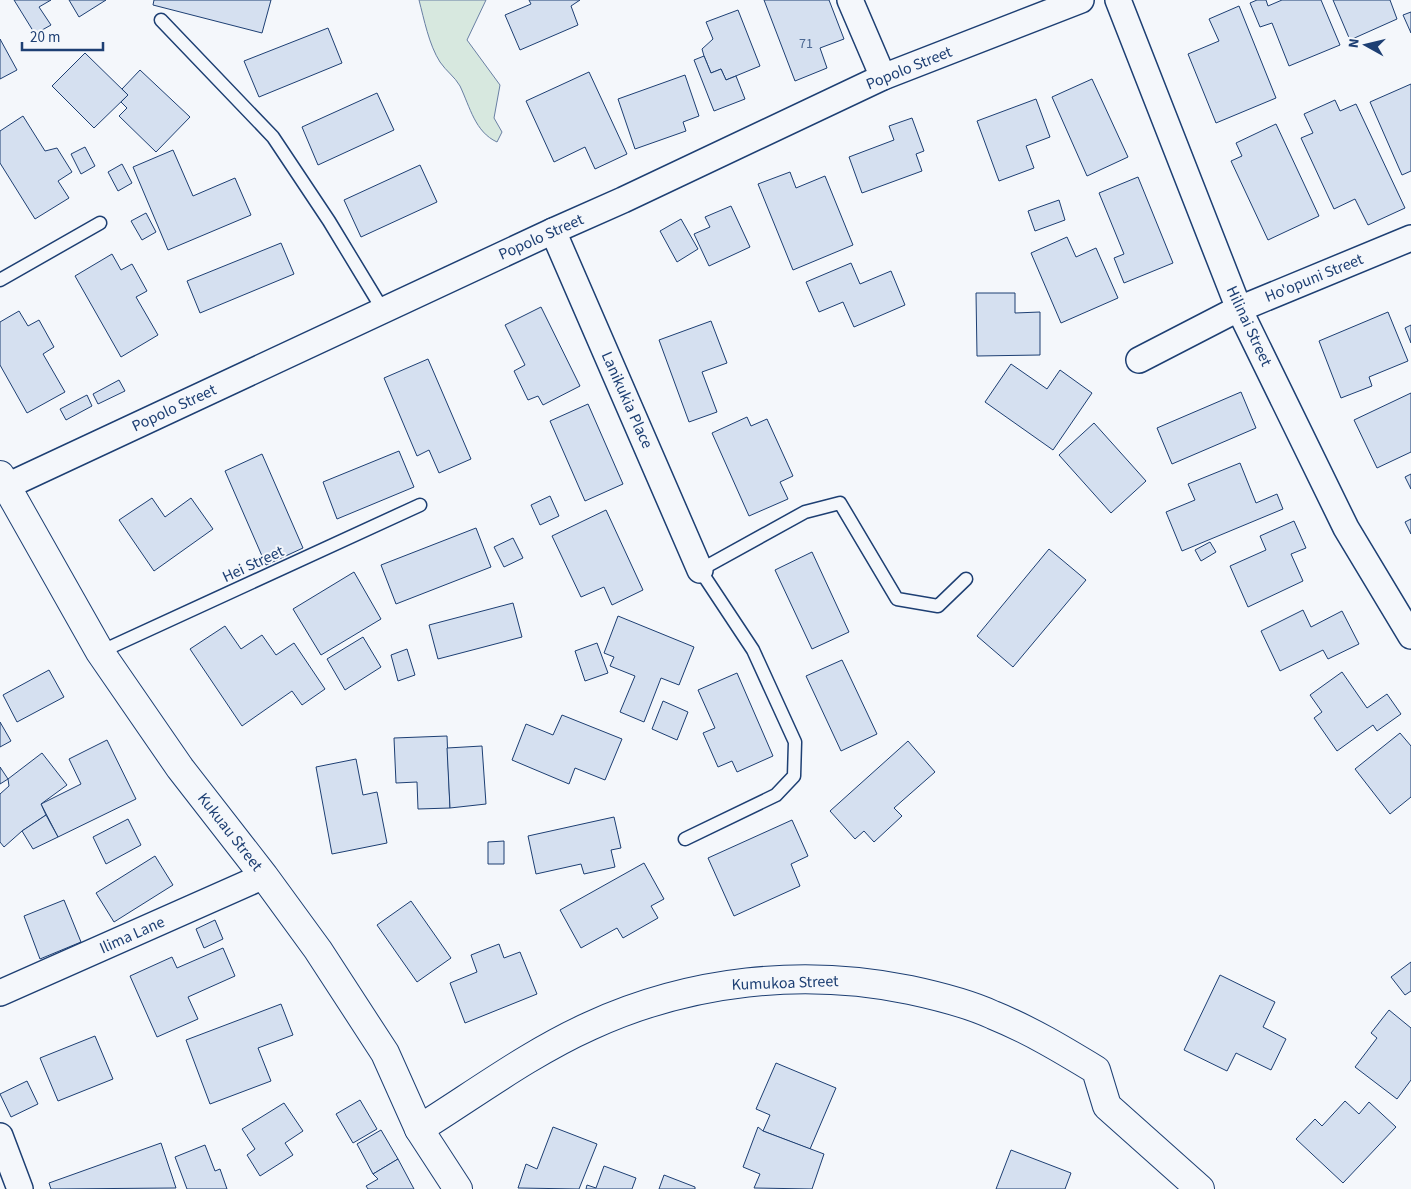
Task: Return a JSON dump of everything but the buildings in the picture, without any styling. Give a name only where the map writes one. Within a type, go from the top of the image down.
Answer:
[{"type":"street","points":[[850,0],[883,77]]},
{"type":"street","name":"Popolo Street","points":[[3,481],[623,200],[883,77],[1081,0]]},
{"type":"street","name":"Hilinai Street","points":[[1118,0],[1239,309],[1346,528],[1411,636]]},
{"type":"street","name":"Lanikukia Place","points":[[553,231],[700,570]]},
{"type":"street","name":"Ho'opuni Street","points":[[1139,360],[1239,309],[1411,238]]},
{"type":"street","name":"Kukuau Street","points":[[3,481],[100,652],[180,768],[264,876],[318,950],[384,1053],[419,1129],[458,1189]]},
{"type":"street","name":"Ilima Lane","points":[[0,993],[264,876]]},
{"type":"street","name":"Kumukoa Street","points":[[419,1129],[538,1054],[590,1026],[645,1004],[702,989],[747,981],[819,978],[878,984],[936,996],[992,1014],[1046,1039],[1096,1070],[1107,1106],[1200,1189]]},
{"type":"street","points":[[0,1136],[20,1189]]},
{"type":"lane","points":[[161,20],[273,137],[329,221],[383,310]]},
{"type":"lane","points":[[0,280],[100,223]]},
{"type":"lane","points":[[685,839],[776,795],[794,776],[795,742],[753,650],[700,570],[805,512],[840,504],[897,599],[938,606],[966,579]]},
{"type":"lane","name":"Hei Street","points":[[100,652],[420,505]]},
{"type":"shaded area","points":[[419,0],[486,0],[467,40],[500,85],[494,118],[502,132],[497,142],[483,132],[478,125],[460,86],[436,55],[427,32]]}]
